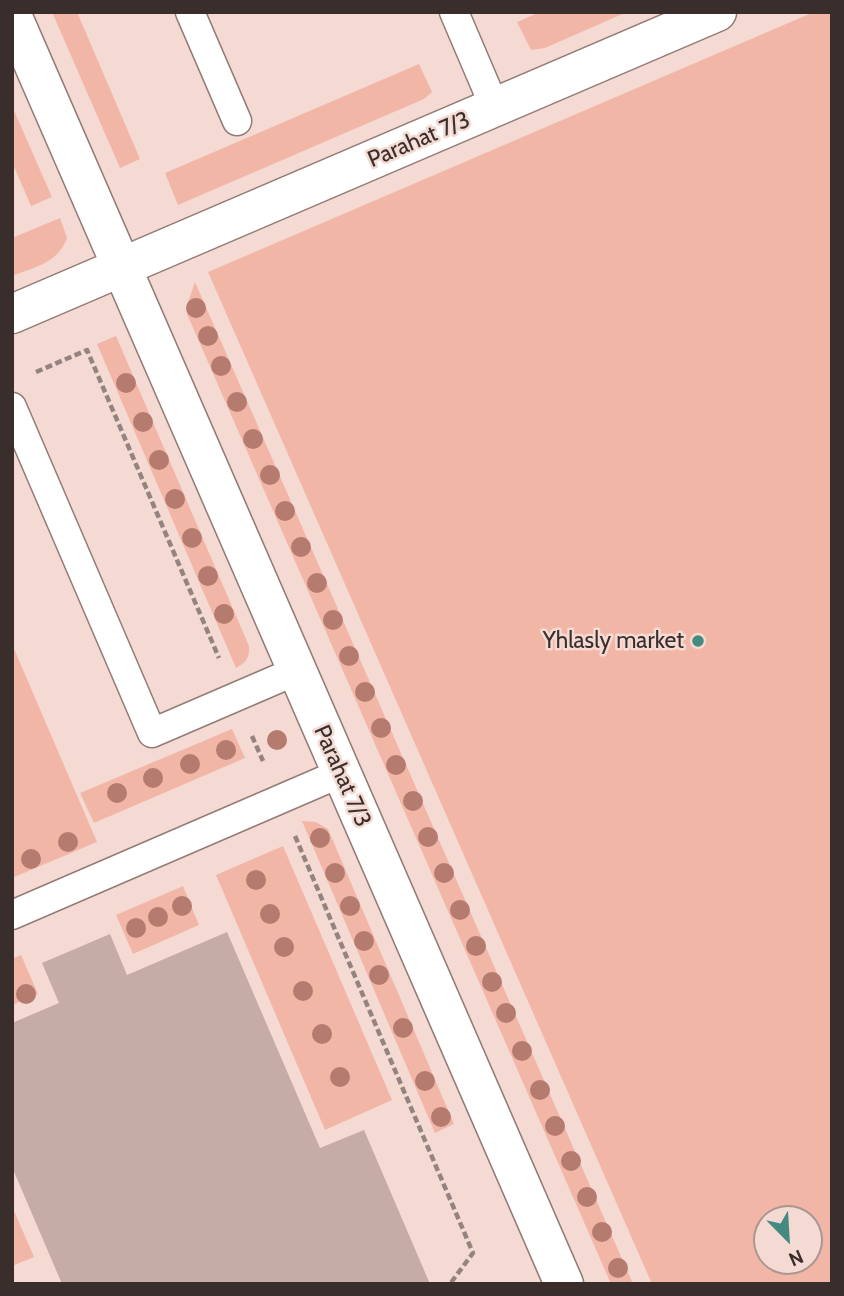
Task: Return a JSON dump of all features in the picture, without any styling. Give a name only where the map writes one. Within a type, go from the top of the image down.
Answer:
[{"type":"street","name":"Parahat 7/3","points":[[12,314],[717,12]]},
{"type":"street","name":"Parahat 7/3","points":[[12,15],[564,1284]]},
{"type":"lane","points":[[190,12],[237,121]]},
{"type":"lane","points":[[454,12],[495,107]]},
{"type":"lane","points":[[12,407],[152,733],[296,671]]},
{"type":"lane","points":[[12,915],[341,773]]},
{"type":"path","points":[[24,377],[87,350],[220,661]]},
{"type":"path","points":[[251,734],[266,769]]},
{"type":"path","points":[[295,836],[474,1253],[450,1284]]},
{"type":"shaded area","points":[[52,12],[77,12],[140,159],[120,168]]},
{"type":"shaded area","points":[[540,12],[627,12],[545,48],[531,50],[517,22]]},
{"type":"shaded area","points":[[814,12],[832,12],[832,1284],[652,1284],[208,272]]},
{"type":"shaded area","points":[[419,64],[432,92],[424,99],[178,205],[165,173]]},
{"type":"shaded area","points":[[12,106],[52,197],[31,206],[12,162]]},
{"type":"shaded area","points":[[60,218],[67,238],[58,253],[37,267],[12,276],[12,238]]},
{"type":"shaded area","points":[[195,282],[633,1284],[611,1284],[187,314]]},
{"type":"shaded area","points":[[116,336],[249,646],[247,659],[236,668],[97,344]]},
{"type":"shaded area","points":[[12,644],[97,842],[12,878]]},
{"type":"shaded area","points":[[232,729],[245,758],[94,823],[80,793]]},
{"type":"shaded area","points":[[302,821],[316,822],[328,829],[454,1124],[435,1133]]},
{"type":"shaded area","points":[[283,846],[392,1100],[325,1130],[216,875]]},
{"type":"shaded area","points":[[183,886],[199,925],[133,954],[116,915]]},
{"type":"shaded area","points":[[21,955],[38,994],[12,1005],[12,959]]},
{"type":"shaded area","points":[[12,1206],[34,1257],[12,1266]]},
{"type":"building","points":[[227,932],[320,1148],[364,1130],[430,1284],[62,1284],[12,1167],[12,1023],[59,1003],[42,963],[110,934],[127,975]]},
{"type":"place","name":"Yhlasly market","points":[[698,641]]}]
